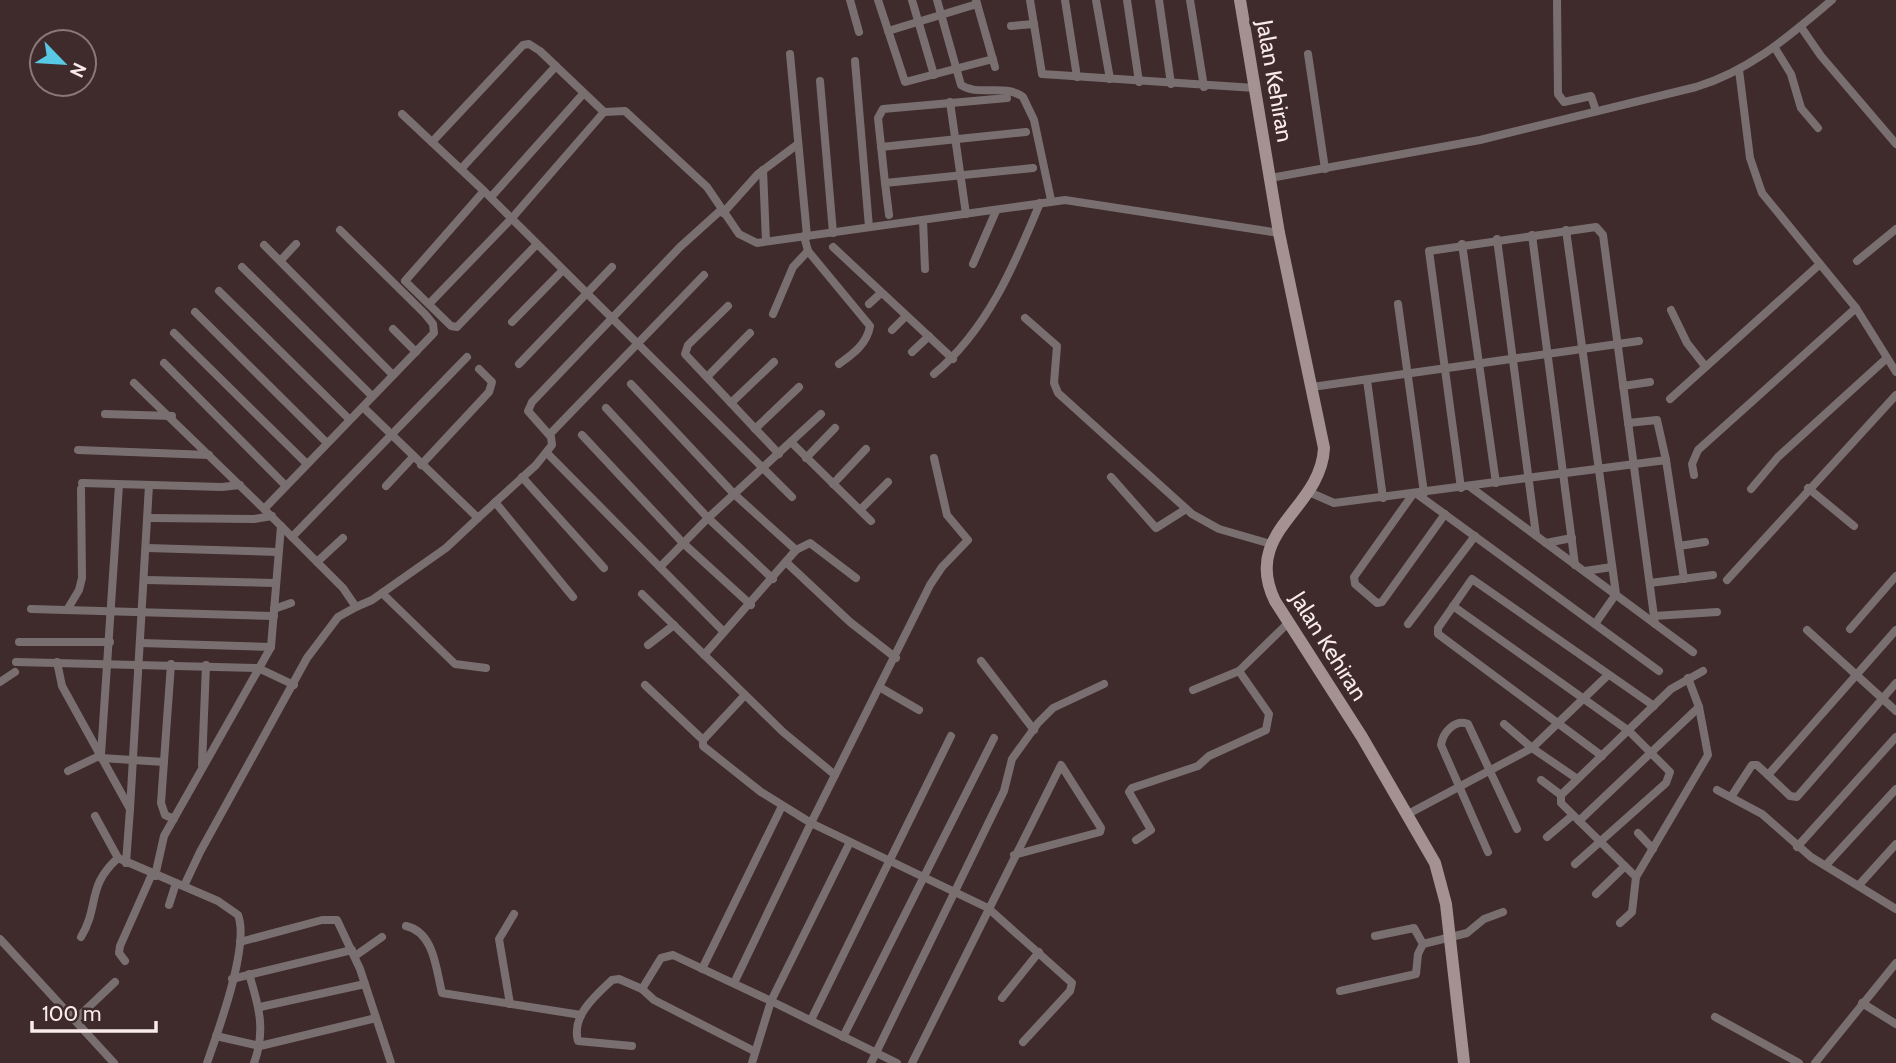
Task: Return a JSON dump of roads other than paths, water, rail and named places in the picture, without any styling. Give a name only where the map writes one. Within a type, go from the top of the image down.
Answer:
[{"type":"street","points":[[849,0],[859,32]]},
{"type":"street","points":[[878,0],[903,81],[907,83],[956,68],[994,63],[976,2],[942,16],[888,31]]},
{"type":"street","points":[[912,0],[934,75]]},
{"type":"street","points":[[937,0],[961,85],[966,89],[1000,88],[1023,97],[1034,120],[1051,200]]},
{"type":"street","points":[[1030,0],[1042,74],[1255,89]]},
{"type":"street","points":[[1065,0],[1077,77]]},
{"type":"street","points":[[1096,0],[1110,79]]},
{"type":"street","points":[[1127,0],[1139,82]]},
{"type":"street","points":[[1159,0],[1171,84]]},
{"type":"street","points":[[1190,0],[1204,86]]},
{"type":"street","name":"Jalan Kehiran","points":[[1240,0],[1279,233],[1324,448],[1323,464],[1309,492],[1281,525],[1271,544],[1267,581],[1288,623],[1408,814],[1439,875],[1451,938],[1464,1063]]},
{"type":"street","points":[[1558,0],[1560,100],[1564,102],[1591,96],[1596,111]]},
{"type":"street","points":[[1270,178],[1480,140],[1696,87],[1739,70],[1760,58],[1778,53],[1805,31],[1832,0]]},
{"type":"street","points":[[1011,26],[1034,24]]},
{"type":"street","points":[[1805,31],[1896,144]]},
{"type":"street","points":[[432,142],[523,45],[529,44],[556,65],[583,94],[604,111],[625,111],[707,187],[722,211],[749,241],[766,242],[996,211],[1051,200],[1078,201],[1279,233]]},
{"type":"street","points":[[1778,53],[1791,74],[1801,108],[1818,128]]},
{"type":"street","points":[[790,54],[808,251],[870,326],[869,334],[856,352],[839,364]]},
{"type":"street","points":[[1308,54],[1325,169]]},
{"type":"street","points":[[855,61],[869,228]]},
{"type":"street","points":[[461,169],[556,65]]},
{"type":"street","points":[[1739,70],[1750,158],[1756,178],[1772,208],[1856,308],[1896,372]]},
{"type":"street","points":[[820,81],[833,233]]},
{"type":"street","points":[[537,244],[457,327],[451,326],[407,284],[407,276],[583,94]]},
{"type":"street","points":[[889,215],[878,118],[883,109],[1007,98]]},
{"type":"street","points":[[950,102],[966,214]]},
{"type":"street","points":[[429,304],[512,218],[604,111]]},
{"type":"street","points":[[401,114],[512,218],[792,497]]},
{"type":"street","points":[[881,147],[1026,132]]},
{"type":"street","points":[[169,905],[307,658],[332,623],[344,611],[382,593],[446,548],[547,453],[553,440],[530,415],[529,407],[680,247],[722,211],[763,170],[798,144]]},
{"type":"street","points":[[885,183],[1033,168]]},
{"type":"street","points":[[763,170],[766,242]]},
{"type":"street","points":[[934,374],[953,359],[999,293],[1040,203]]},
{"type":"street","points":[[973,264],[996,211]]},
{"type":"street","points":[[923,220],[925,269]]},
{"type":"street","points":[[1655,620],[1601,230],[1589,226],[1432,249],[1428,254],[1465,487],[1655,620],[1693,652]]},
{"type":"street","points":[[1857,261],[1896,229]]},
{"type":"street","points":[[264,509],[434,333],[433,324],[340,230]]},
{"type":"street","points":[[1566,230],[1616,594],[1595,624]]},
{"type":"street","points":[[1532,235],[1576,565]]},
{"type":"street","points":[[1497,239],[1536,536]]},
{"type":"street","points":[[281,260],[296,244]]},
{"type":"street","points":[[1462,244],[1496,483]]},
{"type":"street","points":[[264,245],[393,375]]},
{"type":"street","points":[[833,247],[953,359]]},
{"type":"street","points":[[773,314],[793,267],[808,251]]},
{"type":"street","points":[[1670,399],[1820,264]]},
{"type":"street","points":[[242,267],[372,396]]},
{"type":"street","points":[[519,364],[612,267]]},
{"type":"street","points":[[512,322],[563,270]]},
{"type":"street","points":[[550,434],[704,275]]},
{"type":"street","points":[[219,291],[349,419]]},
{"type":"street","points":[[869,304],[881,293]]},
{"type":"street","points":[[1398,304],[1408,374],[1418,493],[1354,578],[1355,584],[1377,603],[1382,602],[1445,514]]},
{"type":"street","points":[[728,306],[688,345],[685,354],[779,454]]},
{"type":"street","points":[[1693,475],[1692,464],[1698,450],[1856,308]]},
{"type":"street","points":[[1671,310],[1687,343],[1705,366]]},
{"type":"street","points":[[195,312],[327,443]]},
{"type":"street","points":[[892,330],[906,316]]},
{"type":"street","points":[[1025,318],[1057,346],[1054,383],[1058,393],[1186,509],[1219,529],[1271,544]]},
{"type":"street","points":[[393,330],[416,352]]},
{"type":"street","points":[[707,377],[751,332]]},
{"type":"street","points":[[174,333],[307,464]]},
{"type":"street","points":[[912,352],[929,336]]},
{"type":"street","points":[[1312,387],[1639,341]]},
{"type":"street","points":[[292,537],[467,357]]},
{"type":"street","points":[[1751,489],[1778,457],[1887,358]]},
{"type":"street","points":[[731,403],[774,362]]},
{"type":"street","points":[[164,363],[286,486]]},
{"type":"street","points":[[421,465],[489,392],[492,382],[479,369]]},
{"type":"street","points":[[1367,380],[1383,498]]},
{"type":"street","points":[[1623,386],[1650,382]]},
{"type":"street","points":[[134,383],[172,416],[272,516],[356,607]]},
{"type":"street","points":[[631,384],[734,494],[796,550]]},
{"type":"street","points":[[755,429],[799,387]]},
{"type":"street","points":[[1727,580],[1808,488],[1896,395]]},
{"type":"street","points":[[363,407],[478,518]]},
{"type":"street","points":[[606,408],[708,518],[773,579]]},
{"type":"street","points":[[105,414],[172,416]]},
{"type":"street","points":[[660,567],[708,518],[821,414]]},
{"type":"street","points":[[1628,422],[1657,420],[1667,460],[1684,579]]},
{"type":"street","points":[[806,458],[835,428]]},
{"type":"street","points":[[582,435],[683,543],[751,605]]},
{"type":"street","points":[[791,442],[871,521]]},
{"type":"street","points":[[833,484],[866,449]]},
{"type":"street","points":[[78,450],[209,455]]},
{"type":"street","points":[[547,453],[724,632]]},
{"type":"street","points":[[386,486],[413,457]]},
{"type":"street","points":[[734,983],[811,822],[935,577],[968,540],[947,515],[934,458]]},
{"type":"street","points":[[1309,492],[1334,503],[1667,460]]},
{"type":"street","points":[[522,477],[604,568]]},
{"type":"street","points":[[1111,477],[1156,528],[1186,509]]},
{"type":"street","points":[[860,510],[888,482]]},
{"type":"street","points":[[101,757],[119,485]]},
{"type":"street","points":[[122,861],[130,809],[148,548],[149,485]]},
{"type":"street","points":[[68,610],[82,578],[82,486],[240,485]]},
{"type":"street","points":[[1808,488],[1854,526]]},
{"type":"street","points":[[1418,493],[1659,671]]},
{"type":"street","points":[[495,502],[573,597]]},
{"type":"street","points":[[149,517],[254,519],[272,516]]},
{"type":"street","points":[[125,961],[119,953],[120,946],[154,875],[159,850],[271,647],[281,526]]},
{"type":"street","points":[[1408,624],[1475,536]]},
{"type":"street","points":[[317,562],[343,538]]},
{"type":"street","points":[[1546,543],[1572,538]]},
{"type":"street","points":[[1679,546],[1705,542]]},
{"type":"street","points":[[704,655],[787,564],[796,550],[810,543],[856,578]]},
{"type":"street","points":[[148,548],[278,552]]},
{"type":"street","points":[[787,564],[850,622],[896,658]]},
{"type":"street","points":[[1585,571],[1612,567]]},
{"type":"street","points":[[1650,583],[1713,575]]},
{"type":"street","points":[[1850,629],[1896,576]]},
{"type":"street","points":[[1602,755],[1438,634],[1438,628],[1475,579],[1654,706]]},
{"type":"street","points":[[145,580],[276,583]]},
{"type":"street","points":[[382,593],[455,664],[486,668]]},
{"type":"street","points":[[642,594],[745,695],[835,775]]},
{"type":"street","points":[[31,609],[274,612],[291,603]]},
{"type":"street","points":[[1453,606],[1629,731],[1671,776],[1575,864]]},
{"type":"street","points":[[1655,620],[1717,612]]},
{"type":"street","points":[[1193,690],[1239,671],[1288,623]]},
{"type":"street","points":[[648,645],[674,625]]},
{"type":"street","points":[[1807,630],[1896,712]]},
{"type":"street","points":[[1769,775],[1896,630]]},
{"type":"street","points":[[19,642],[110,642]]},
{"type":"street","points":[[141,643],[271,647]]},
{"type":"street","points":[[16,662],[108,662],[258,668],[294,685]]},
{"type":"street","points":[[57,662],[60,682],[130,809]]},
{"type":"street","points":[[981,662],[1034,730]]},
{"type":"street","points":[[171,664],[161,808],[165,815],[174,819]]},
{"type":"street","points":[[202,768],[206,666]]},
{"type":"street","points":[[1136,840],[1151,828],[1130,790],[1198,766],[1209,756],[1266,730],[1269,714],[1239,671]]},
{"type":"street","points":[[1636,877],[1559,801],[1576,778],[1671,689],[1703,671]]},
{"type":"street","points":[[0,682],[15,672]]},
{"type":"street","points":[[1408,814],[1532,748],[1608,675]]},
{"type":"street","points":[[1620,923],[1632,912],[1636,877],[1708,755],[1699,707],[1688,678]]},
{"type":"street","points":[[1731,797],[1752,765],[1757,765],[1790,796],[1797,797],[1896,683]]},
{"type":"street","points":[[871,1063],[1004,791],[1012,759],[1053,708],[1104,684]]},
{"type":"street","points":[[645,685],[702,740],[703,746],[782,806],[922,878],[988,908],[1039,952],[1072,987],[1023,1042]]},
{"type":"street","points":[[881,688],[919,710]]},
{"type":"street","points":[[702,740],[745,695]]},
{"type":"street","points":[[1547,837],[1576,818],[1699,707]]},
{"type":"street","points":[[1488,852],[1441,745],[1448,730],[1454,725],[1468,724],[1517,829]]},
{"type":"street","points":[[1504,724],[1532,748],[1576,778]]},
{"type":"street","points":[[811,1020],[951,736]]},
{"type":"street","points":[[1797,847],[1896,737]]},
{"type":"street","points":[[843,1037],[994,738]]},
{"type":"street","points":[[68,771],[101,757],[164,762]]},
{"type":"street","points":[[912,1063],[1014,855],[1061,765],[1101,828],[1100,832],[1014,855]]},
{"type":"street","points":[[1541,780],[1561,795]]},
{"type":"street","points":[[1826,866],[1896,789]]},
{"type":"street","points":[[1717,790],[1771,820],[1797,847],[1826,866],[1894,903]]},
{"type":"street","points":[[702,969],[782,806]]},
{"type":"street","points":[[95,816],[122,861],[218,901],[238,915],[240,942],[207,1063]]},
{"type":"street","points":[[1638,833],[1653,849]]},
{"type":"street","points":[[752,1063],[772,1000],[850,842]]},
{"type":"street","points":[[1859,885],[1896,844]]},
{"type":"street","points":[[81,937],[92,916],[96,884],[105,870],[122,861]]},
{"type":"street","points":[[1597,894],[1625,866]]},
{"type":"street","points":[[1423,944],[1451,938],[1503,912]]},
{"type":"street","points":[[510,1004],[499,939],[514,914]]},
{"type":"street","points":[[240,942],[334,919],[353,953],[391,1063]]},
{"type":"street","points":[[406,926],[416,928],[427,940],[442,993],[581,1015]]},
{"type":"street","points":[[1375,936],[1414,928],[1423,944]]},
{"type":"street","points":[[232,979],[353,953],[382,937]]},
{"type":"street","points":[[0,939],[114,1063]]},
{"type":"street","points":[[1340,991],[1416,974],[1418,954],[1423,944]]},
{"type":"street","points":[[1002,998],[1039,952]]},
{"type":"street","points":[[642,989],[666,955],[772,1000],[898,1063]]},
{"type":"street","points":[[1815,1063],[1866,1007],[1894,969]]},
{"type":"street","points":[[249,974],[260,1007],[260,1046],[254,1063]]},
{"type":"street","points":[[632,1046],[578,1041],[576,1029],[581,1015],[612,980],[619,979],[642,989],[654,1000],[754,1051]]},
{"type":"street","points":[[75,1020],[115,982]]},
{"type":"street","points":[[260,1007],[365,984]]},
{"type":"street","points":[[1866,1007],[1896,1024]]},
{"type":"street","points":[[1715,1017],[1799,1063]]},
{"type":"street","points":[[216,1037],[260,1046],[376,1018]]}]
